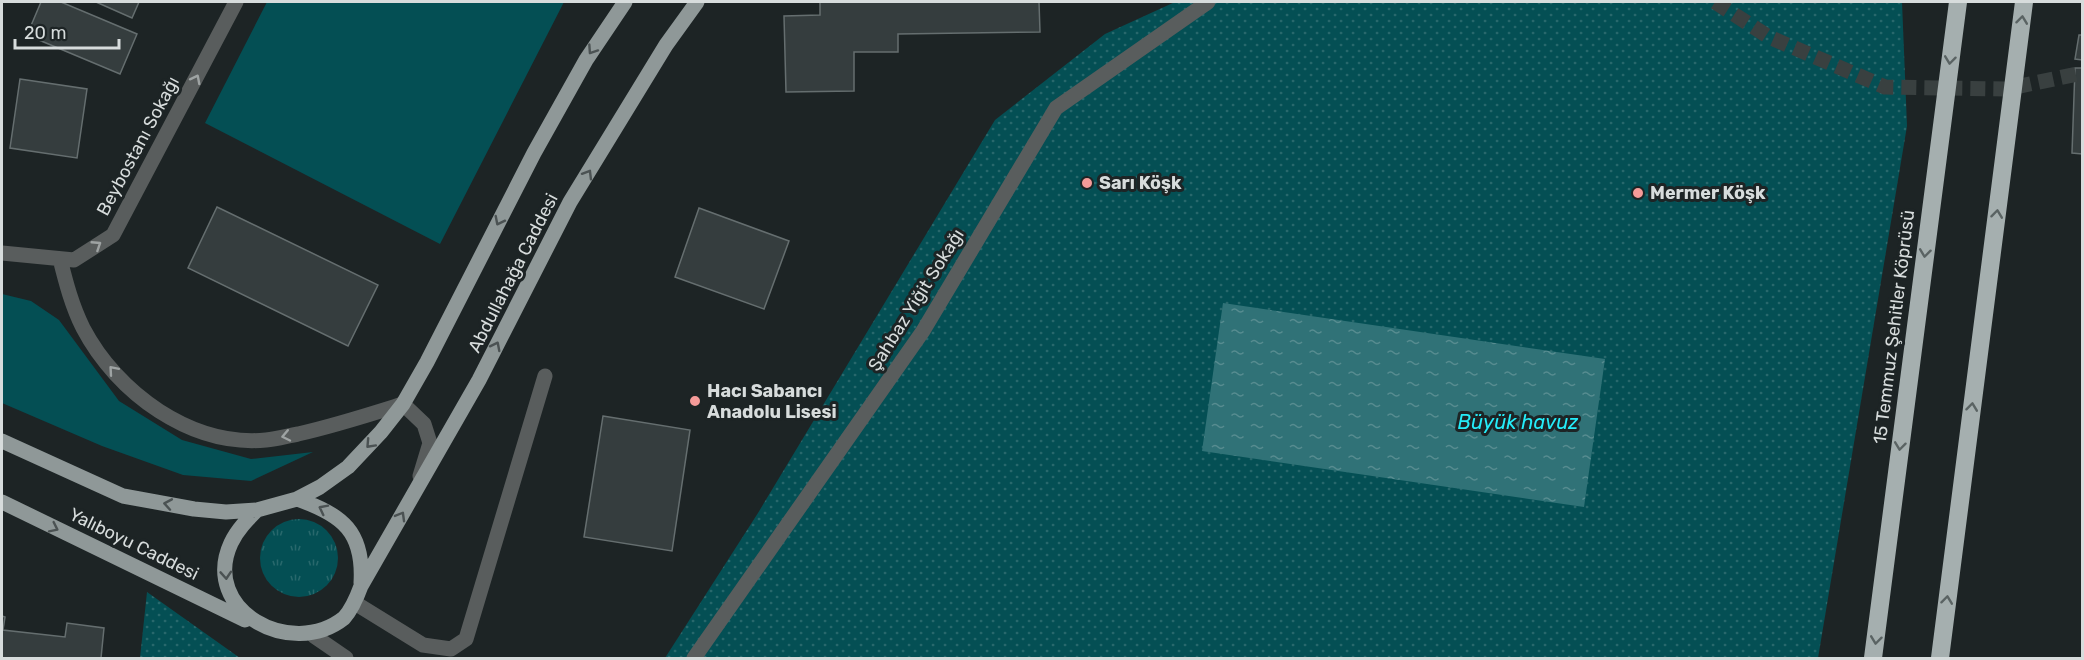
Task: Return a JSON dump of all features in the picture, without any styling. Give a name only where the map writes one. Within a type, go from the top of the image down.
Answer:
[{"type":"highway","name":"15 Temmuz Şehitler Köprüsü","points":[[1873,658],[1958,2]]},
{"type":"highway","points":[[1940,658],[2024,2]]},
{"type":"main road","name":"Abdullahağa Caddesi","points":[[297,499],[320,487],[348,467],[381,432],[403,404],[546,132],[586,60],[625,2]]},
{"type":"main road","name":"Abdullahağa Caddesi","points":[[361,586],[479,381],[570,202],[666,45],[698,2]]},
{"type":"main road","points":[[2,441],[123,496],[194,509],[226,512],[257,510],[297,499],[323,508],[342,521],[349,530],[356,540],[362,562],[361,586],[355,603],[344,618],[330,628],[314,636],[291,639],[269,634],[249,622],[235,606],[227,586],[226,565],[231,544],[242,525],[257,510]]},
{"type":"main road","name":"Yalıboyu Caddesi","points":[[2,502],[249,622]]},
{"type":"street","name":"Beybostanı Sokağı","points":[[2,253],[74,260],[113,235],[236,2]]},
{"type":"street","name":"Şahbaz Yiğit Sokağı","points":[[694,658],[923,331],[1056,108],[1208,2]]},
{"type":"street","points":[[60,259],[72,304],[84,330],[111,370],[136,393],[167,416],[195,430],[227,440],[267,440],[335,426],[403,404],[424,424],[430,443],[417,489]]},
{"type":"street","points":[[355,603],[423,645],[451,649],[466,639],[545,376]]},
{"type":"street","points":[[314,636],[346,658]]},
{"type":"green space","points":[[267,2],[564,2],[440,244],[205,123]]},
{"type":"green space","points":[[1175,2],[1902,2],[1907,126],[1818,658],[665,658],[758,513],[995,120],[1105,34]]},
{"type":"green space","points":[[2,294],[31,301],[59,320],[119,401],[182,440],[251,459],[313,452],[251,481],[183,475],[102,446],[2,403]]},
{"type":"green space","points":[[291,519],[307,519],[321,525],[332,536],[338,550],[338,566],[332,580],[321,591],[307,597],[291,597],[277,591],[266,580],[260,566],[260,550],[266,536],[277,525]]},
{"type":"green space","points":[[147,592],[240,658],[140,658]]},
{"type":"water","name":"Büyük havuz","points":[[1223,303],[1605,359],[1584,507],[1202,451]]},
{"type":"building","points":[[41,2],[61,2],[137,34],[120,74],[27,35]]},
{"type":"building","points":[[96,2],[139,2],[132,18]]},
{"type":"building","points":[[820,2],[1039,2],[1040,32],[898,34],[898,52],[854,52],[854,91],[786,92],[784,16],[820,15]]},
{"type":"building","points":[[2079,35],[2082,35],[2082,60],[2075,59]]},
{"type":"building","points":[[2075,68],[2082,68],[2082,154],[2072,153]]},
{"type":"building","points":[[20,79],[87,89],[77,158],[10,148]]},
{"type":"building","points":[[217,207],[378,285],[348,346],[188,268]]},
{"type":"building","points":[[699,208],[789,241],[764,309],[675,277]]},
{"type":"building","points":[[603,416],[690,430],[672,551],[584,537]]},
{"type":"building","points":[[2,616],[5,617],[3,630],[65,637],[67,623],[104,628],[101,658],[2,658]]},
{"type":"tunnel","points":[[1715,2],[1769,37],[1885,87],[2006,89],[2082,73]]},
{"type":"place","name":"Sarı Köşk","points":[[1087,183]]},
{"type":"place","name":"Mermer Köşk","points":[[1638,193]]},
{"type":"place","name":"Hacı Sabancı Anadolu Lisesi","points":[[695,401]]}]
